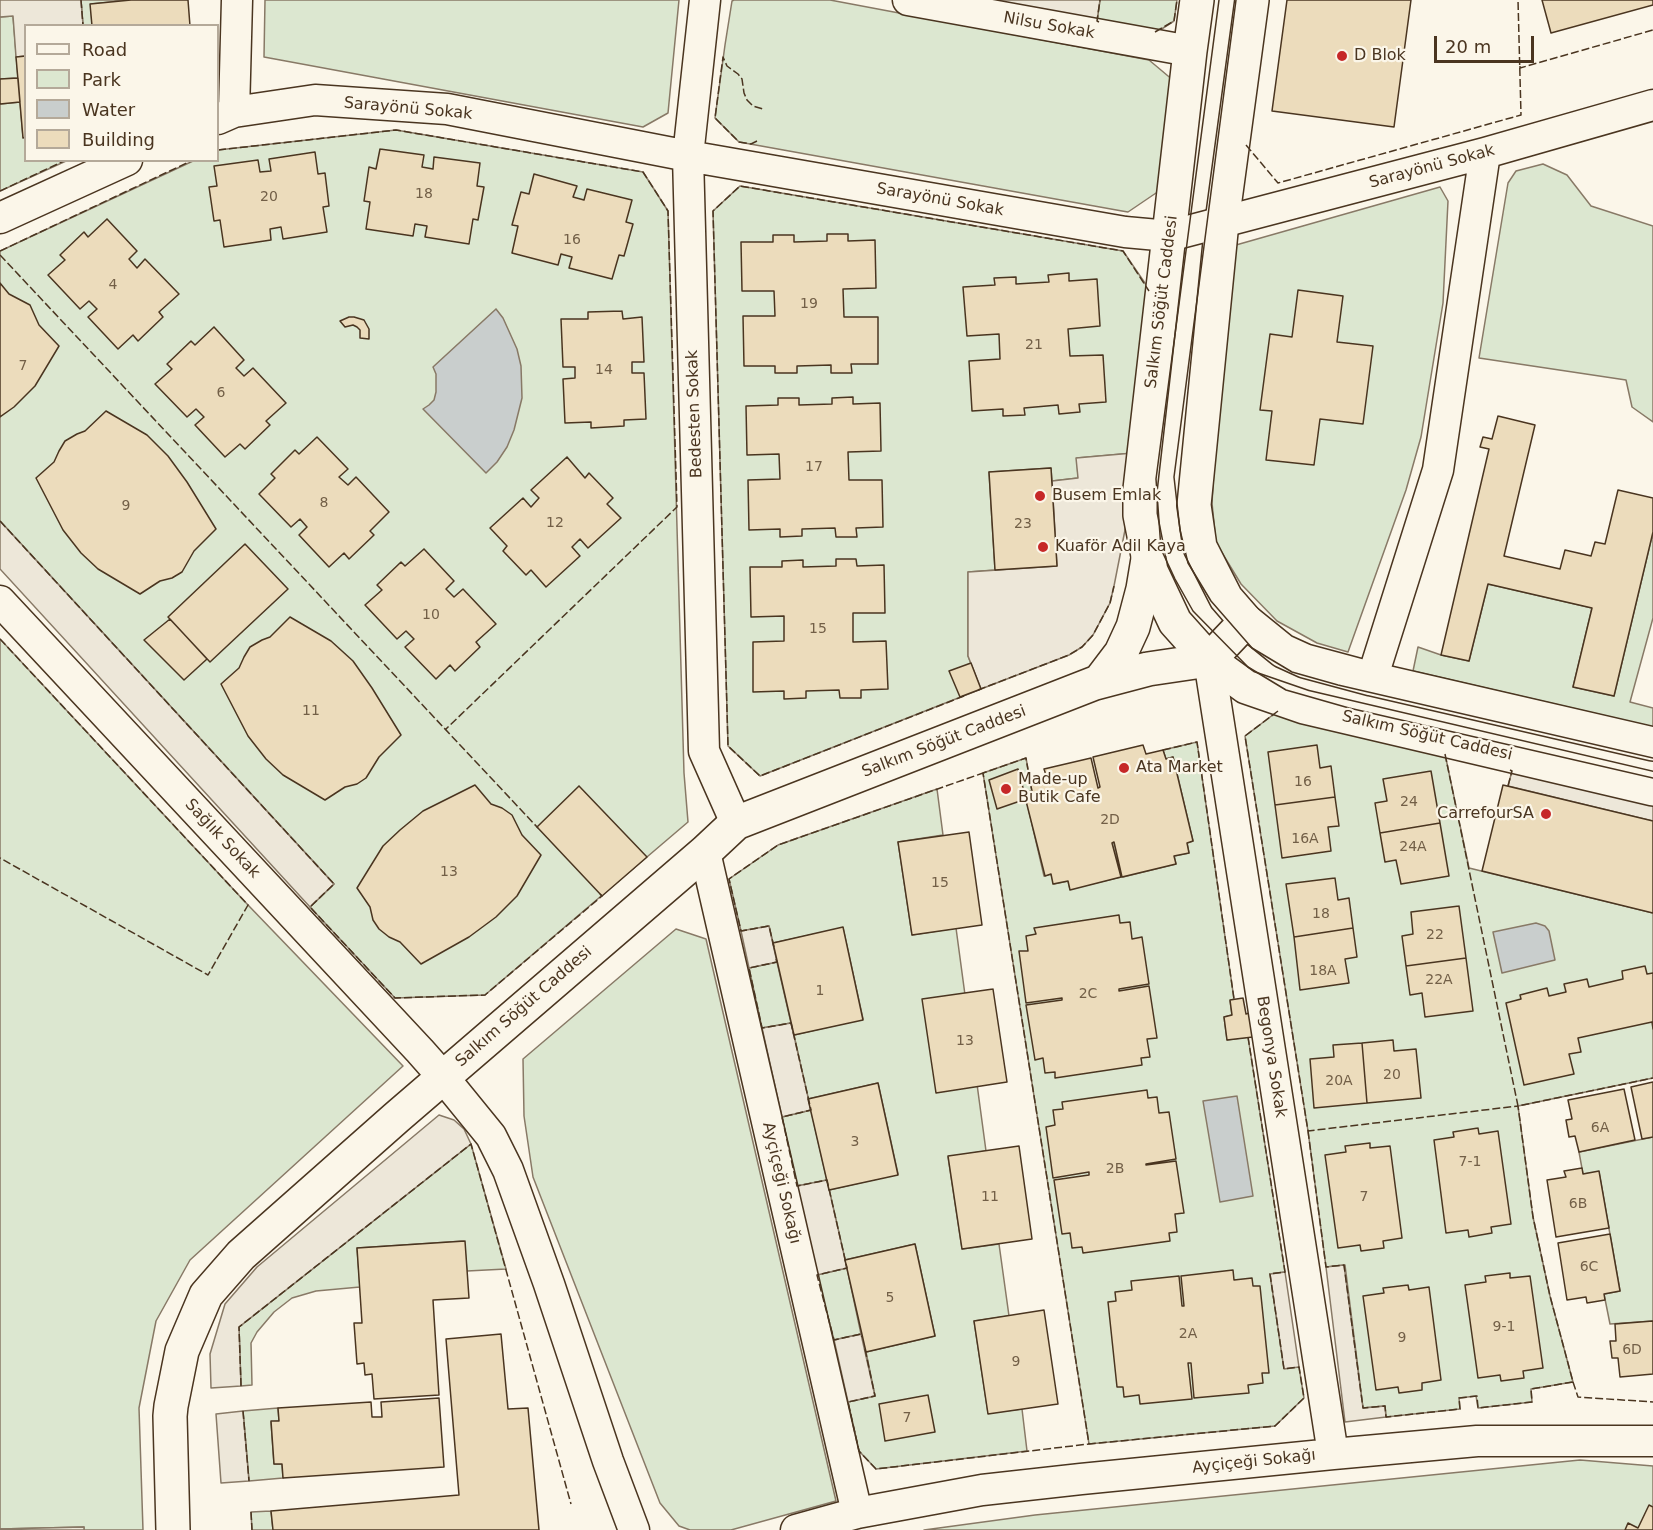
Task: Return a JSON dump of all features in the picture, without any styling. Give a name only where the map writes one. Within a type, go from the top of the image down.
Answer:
[{"type":"main road","name":"Salkım Söğüt Caddesi","points":[[1197,0],[1140,489],[1140,514],[1151,571],[1175,622],[1209,660],[1246,687],[1304,707],[1653,789]]},
{"type":"main road","points":[[1252,0],[1222,222],[1194,505],[1200,547],[1226,598],[1246,621],[1283,651],[1305,661],[1372,679],[1653,744]]},
{"type":"main road","points":[[1099,682],[1121,653],[1134,627],[1148,559]]},
{"type":"main road","points":[[1209,660],[1246,621]]},
{"type":"main road","name":"Salkım Söğüt Caddesi","points":[[173,1530],[170,1416],[182,1351],[206,1295],[240,1255],[736,823],[1099,682],[1148,669],[1209,660]]},
{"type":"street","points":[[226,116],[237,0]]},
{"type":"street","name":"Bedesten Sokak","points":[[705,0],[688,156],[704,751],[736,823]]},
{"type":"street","name":"Nilsu Sokak","points":[[908,0],[1190,51]]},
{"type":"street","name":"Sarayönü Sokak","points":[[226,116],[315,100],[447,109],[688,156],[1125,232],[1169,236],[1485,153],[1653,105]]},
{"type":"street","points":[[1372,679],[1438,470],[1485,153]]},
{"type":"street","points":[[0,218],[123,162]]},
{"type":"street","name":"Sağlık Sokak","points":[[0,602],[443,1077],[490,1136],[508,1170],[634,1530]]},
{"type":"street","name":"Begonya Sokak","points":[[1209,660],[1333,1454]]},
{"type":"street","name":"Ayçiçeği Sokağı","points":[[705,852],[857,1513]]},
{"type":"street","name":"Ayçiçeği Sokağı","points":[[796,1530],[857,1513],[982,1490],[1477,1441],[1653,1441]]},
{"type":"green space","points":[[81,0],[131,0],[91,4],[92,24],[83,24]]},
{"type":"green space","points":[[265,0],[679,0],[668,113],[643,127],[264,57]]},
{"type":"green space","points":[[830,0],[1149,60],[1174,81],[1159,191],[1128,212],[739,142],[715,118],[732,1]]},
{"type":"green space","points":[[1100,0],[1177,0],[1174,21],[1157,32],[1097,21]]},
{"type":"green space","points":[[13,16],[18,78],[0,79],[0,17]]},
{"type":"green space","points":[[20,102],[24,162],[64,162],[0,191],[0,104]]},
{"type":"green space","points":[[396,130],[643,172],[668,211],[684,773],[688,822],[485,995],[395,998],[310,907],[334,884],[0,521],[0,251],[191,162],[219,162],[219,150]]},
{"type":"green space","points":[[1543,164],[1567,175],[1591,206],[1653,226],[1653,422],[1632,407],[1626,380],[1479,358],[1508,183],[1516,171]]},
{"type":"green space","points":[[740,186],[1123,251],[1149,289],[1133,453],[1077,458],[1078,478],[1052,481],[1051,468],[989,472],[995,570],[968,572],[968,656],[981,689],[760,776],[728,746],[713,211]]},
{"type":"green space","points":[[1440,187],[1448,201],[1443,303],[1421,437],[1406,490],[1348,652],[1317,643],[1277,621],[1241,584],[1216,543],[1212,503],[1214,469],[1236,245]]},
{"type":"green space","points":[[1653,532],[1653,618],[1630,702],[1653,708],[1653,727],[1413,671],[1418,647],[1469,661],[1488,584],[1592,608],[1573,687],[1614,696]]},
{"type":"green space","points":[[0,639],[248,905],[403,1066],[190,1260],[156,1321],[139,1408],[143,1530],[84,1530],[84,1527],[0,1529]]},
{"type":"green space","points":[[1278,711],[1445,754],[1469,868],[1653,913],[1653,1078],[1518,1106],[1533,1217],[1550,1296],[1573,1382],[1531,1389],[1532,1402],[1478,1408],[1476,1396],[1459,1398],[1460,1409],[1386,1417],[1385,1406],[1363,1408],[1345,1265],[1326,1267],[1308,1131],[1245,736]]},
{"type":"green space","points":[[1197,742],[1234,999],[1230,1001],[1232,1015],[1224,1017],[1227,1040],[1248,1037],[1285,1272],[1270,1274],[1284,1368],[1299,1367],[1304,1398],[1275,1426],[1089,1444],[983,773],[1026,758],[1032,791],[1025,794],[1044,876],[1051,874],[1054,884],[1068,881],[1070,889],[1121,877],[1112,843],[1114,842],[1123,877],[1176,864],[1174,856],[1189,853],[1187,843],[1193,841],[1173,757],[1166,759],[1163,750]]},
{"type":"green space","points":[[937,789],[943,835],[898,842],[912,935],[956,928],[986,1151],[948,1157],[962,1249],[999,1244],[1009,1316],[974,1321],[988,1413],[1022,1409],[1027,1451],[876,1469],[859,1451],[848,1402],[875,1396],[866,1352],[935,1336],[915,1244],[845,1260],[829,1190],[898,1174],[878,1083],[808,1099],[794,1035],[863,1019],[843,928],[773,943],[769,926],[741,931],[729,879],[778,845]]},
{"type":"green space","points":[[676,929],[706,939],[836,1501],[731,1530],[690,1530],[679,1526],[660,1503],[533,1177],[524,1116],[523,1059]]},
{"type":"green space","points":[[777,962],[791,1023],[762,1028],[749,968]]},
{"type":"green space","points":[[811,1110],[827,1180],[797,1186],[782,1117]]},
{"type":"green space","points":[[1653,1137],[1653,1321],[1610,1324],[1604,1294],[1620,1291],[1599,1172],[1583,1174],[1579,1152]]},
{"type":"green space","points":[[471,1144],[506,1269],[467,1271],[464,1241],[357,1248],[360,1287],[316,1291],[292,1298],[274,1312],[251,1343],[252,1385],[241,1386],[239,1327]]},
{"type":"green space","points":[[847,1268],[861,1334],[834,1340],[817,1275]]},
{"type":"green space","points":[[278,1408],[279,1421],[271,1422],[274,1464],[282,1464],[283,1478],[249,1481],[243,1411]]},
{"type":"green space","points":[[1580,1460],[1653,1466],[1653,1530],[924,1530],[1035,1515]]},
{"type":"green space","points":[[271,1511],[273,1530],[252,1530],[251,1512]]},
{"type":"shaded area","points":[[0,0],[81,0],[83,24],[24,24],[24,56],[16,57],[13,16],[0,17]]},
{"type":"shaded area","points":[[979,0],[1100,0],[1097,21]]},
{"type":"shaded area","points":[[1133,453],[1125,530],[1114,586],[1110,603],[1093,635],[1082,647],[1069,655],[981,689],[968,656],[968,572],[1057,566],[1052,481],[1078,478],[1076,458]]},
{"type":"shaded area","points":[[0,521],[334,884],[310,907],[0,569]]},
{"type":"shaded area","points":[[1512,771],[1653,803],[1653,821],[1508,786]]},
{"type":"shaded area","points":[[769,926],[777,962],[749,968],[741,931]]},
{"type":"shaded area","points":[[791,1023],[811,1110],[782,1117],[762,1028]]},
{"type":"shaded area","points":[[439,1115],[454,1120],[464,1129],[471,1144],[239,1327],[241,1386],[211,1388],[210,1354],[225,1304],[257,1267]]},
{"type":"shaded area","points":[[827,1180],[847,1268],[817,1275],[797,1186]]},
{"type":"shaded area","points":[[1344,1265],[1363,1408],[1385,1406],[1386,1417],[1345,1422],[1326,1267]]},
{"type":"shaded area","points":[[1285,1272],[1299,1367],[1284,1369],[1270,1274]]},
{"type":"shaded area","points":[[861,1334],[875,1396],[848,1402],[834,1340]]},
{"type":"shaded area","points":[[243,1411],[249,1481],[221,1483],[216,1414]]},
{"type":"shaded area","points":[[84,1527],[84,1530],[0,1530],[0,1529]]},
{"type":"water","points":[[496,309],[503,318],[517,349],[521,366],[522,398],[507,447],[486,473],[423,409],[434,400],[436,392],[436,374],[433,367]]},
{"type":"water","points":[[1536,923],[1545,926],[1549,931],[1555,960],[1502,973],[1493,932]]},
{"type":"water","points":[[1237,1096],[1253,1196],[1220,1202],[1203,1101]]},
{"type":"building","points":[[131,0],[188,0],[190,24],[92,24],[90,4]]},
{"type":"building","name":"D Blok","points":[[1287,0],[1411,0],[1394,127],[1272,111]]},
{"type":"building","points":[[1542,0],[1653,0],[1653,5],[1551,33]]},
{"type":"building","points":[[24,56],[23,138],[16,57]]},
{"type":"building","points":[[18,78],[20,102],[0,104],[0,79]]},
{"type":"building","points":[[380,149],[424,155],[422,167],[433,169],[434,157],[480,163],[477,186],[484,187],[478,220],[473,219],[469,244],[425,237],[427,226],[415,224],[413,236],[366,229],[370,202],[364,201],[369,167],[376,169]]},
{"type":"building","points":[[315,152],[318,174],[325,173],[329,206],[323,207],[327,232],[283,239],[281,227],[270,229],[271,240],[224,247],[220,220],[214,221],[209,187],[217,186],[214,166],[258,160],[260,172],[271,171],[269,159]]},
{"type":"building","points":[[534,174],[577,186],[573,197],[584,200],[587,189],[632,200],[626,222],[633,224],[624,256],[619,255],[612,279],[569,268],[572,257],[561,254],[558,265],[512,253],[518,226],[512,225],[521,192],[529,194]]},
{"type":"building","points":[[107,219],[137,251],[129,259],[137,268],[145,259],[179,294],[159,312],[163,317],[138,341],[133,335],[118,349],[88,317],[97,309],[89,301],[80,309],[48,275],[65,260],[60,255],[84,232],[88,237]]},
{"type":"building","points":[[827,234],[848,234],[848,241],[875,240],[876,288],[843,289],[844,317],[878,317],[878,364],[851,364],[852,373],[831,373],[831,365],[797,366],[797,373],[775,373],[775,366],[744,366],[743,316],[775,316],[774,291],[742,291],[741,242],[773,242],[773,235],[794,235],[794,242],[827,241]]},
{"type":"building","points":[[1069,273],[1069,281],[1097,279],[1100,326],[1068,329],[1070,356],[1103,355],[1106,402],[1079,404],[1080,412],[1059,414],[1058,405],[1024,408],[1025,415],[1003,416],[1003,409],[972,411],[969,361],[1000,359],[999,334],[967,336],[963,287],[995,285],[994,278],[1016,277],[1016,284],[1049,282],[1048,275]]},
{"type":"building","points":[[0,283],[9,294],[30,305],[39,325],[59,346],[35,386],[0,417]]},
{"type":"building","points":[[1298,290],[1343,296],[1337,342],[1373,346],[1363,424],[1320,419],[1314,465],[1266,460],[1272,411],[1260,410],[1270,334],[1292,337]]},
{"type":"building","points":[[622,311],[623,319],[642,317],[644,362],[632,362],[632,373],[644,373],[646,419],[624,420],[624,426],[591,428],[591,422],[565,423],[563,379],[575,378],[575,367],[563,367],[561,319],[588,319],[588,312]]},
{"type":"building","points":[[349,317],[364,320],[369,329],[369,339],[360,338],[360,330],[357,327],[353,325],[345,327],[340,321]]},
{"type":"building","points":[[214,327],[244,360],[236,368],[244,376],[253,368],[286,403],[266,421],[270,425],[245,449],[240,444],[225,457],[195,425],[204,417],[196,409],[187,417],[155,384],[172,369],[167,364],[191,341],[195,345]]},
{"type":"building","points":[[853,397],[853,404],[880,403],[881,451],[848,452],[849,480],[882,480],[883,527],[856,528],[857,537],[836,537],[835,528],[802,529],[802,536],[780,537],[780,529],[749,530],[748,480],[780,479],[779,454],[747,455],[746,406],[778,405],[778,398],[799,398],[799,405],[832,404],[832,398]]},
{"type":"building","points":[[106,411],[147,435],[168,456],[216,529],[194,551],[182,572],[160,581],[140,594],[98,569],[81,553],[63,530],[36,478],[54,462],[65,441],[85,431]]},
{"type":"building","points":[[1498,416],[1535,425],[1504,556],[1560,569],[1565,550],[1591,556],[1595,542],[1605,544],[1618,490],[1653,498],[1653,532],[1614,696],[1573,687],[1592,608],[1488,584],[1469,661],[1441,655],[1489,449],[1480,447],[1483,437],[1492,439]]},
{"type":"building","points":[[317,437],[348,469],[339,477],[348,485],[356,477],[389,512],[370,531],[374,535],[349,559],[344,553],[329,567],[299,535],[307,527],[300,519],[291,527],[259,494],[275,478],[271,474],[295,450],[299,454]]},
{"type":"building","points":[[567,457],[585,478],[589,473],[613,498],[607,504],[621,518],[588,548],[580,539],[572,547],[580,556],[546,587],[531,570],[526,575],[503,551],[507,546],[490,528],[523,498],[531,507],[539,498],[531,490]]},
{"type":"building","points":[[1051,468],[1057,566],[995,570],[989,472]]},
{"type":"building","points":[[245,544],[288,589],[210,662],[168,617]]},
{"type":"building","points":[[424,549],[454,581],[446,589],[454,597],[463,589],[496,624],[476,642],[480,647],[455,671],[450,665],[436,679],[405,647],[414,639],[406,631],[397,639],[365,605],[382,590],[377,585],[401,562],[405,566]]},
{"type":"building","points":[[836,559],[856,559],[857,566],[884,565],[885,613],[853,613],[853,642],[886,641],[888,689],[861,690],[861,698],[840,698],[839,690],[806,691],[806,698],[784,699],[784,691],[753,692],[753,642],[784,641],[784,616],[751,617],[750,567],[782,567],[782,561],[803,560],[803,567],[836,566]]},
{"type":"building","points":[[290,617],[331,641],[353,661],[401,735],[379,757],[366,778],[357,784],[345,787],[325,800],[283,775],[266,759],[248,736],[221,684],[239,668],[250,647],[270,637]]},
{"type":"building","points":[[170,619],[207,659],[184,680],[144,640]]},
{"type":"building","points":[[971,663],[981,689],[960,697],[949,671]]},
{"type":"building","points":[[1143,745],[1146,754],[1163,750],[1166,759],[1173,757],[1193,841],[1187,843],[1189,853],[1174,856],[1176,864],[1122,877],[1114,842],[1112,843],[1121,877],[1070,890],[1068,881],[1053,884],[1051,874],[1045,876],[1024,793],[1032,791],[1030,782],[1047,778],[1044,769],[1091,758],[1098,788],[1100,787],[1093,757]]},
{"type":"building","points":[[1317,745],[1320,768],[1331,766],[1335,797],[1275,805],[1268,752]]},
{"type":"building","points":[[1018,769],[1026,799],[997,809],[989,780]]},
{"type":"building","points":[[1431,771],[1440,823],[1380,833],[1375,803],[1387,801],[1383,779]]},
{"type":"building","points":[[475,785],[491,804],[512,815],[522,835],[541,855],[517,896],[496,917],[469,937],[421,964],[400,942],[379,929],[373,920],[370,907],[357,888],[383,846],[400,830],[423,811]]},
{"type":"building","points":[[1503,785],[1653,821],[1653,913],[1482,871]]},
{"type":"building","points":[[579,786],[647,857],[602,896],[537,827]]},
{"type":"building","points":[[1335,797],[1339,826],[1328,827],[1331,851],[1282,858],[1275,805]]},
{"type":"building","points":[[1440,823],[1449,876],[1401,884],[1396,860],[1385,862],[1380,833]]},
{"type":"building","points":[[969,832],[982,925],[912,935],[898,842]]},
{"type":"building","points":[[1335,878],[1338,900],[1349,898],[1353,928],[1294,937],[1286,884]]},
{"type":"building","points":[[1459,906],[1466,958],[1406,966],[1402,936],[1413,934],[1411,912]]},
{"type":"building","points":[[1119,915],[1120,923],[1130,922],[1132,939],[1142,937],[1149,984],[1119,989],[1119,991],[1149,986],[1157,1038],[1147,1039],[1150,1057],[1141,1058],[1142,1065],[1055,1078],[1055,1072],[1045,1073],[1043,1058],[1035,1060],[1026,1005],[1062,1000],[1062,998],[1026,1003],[1019,951],[1028,951],[1026,936],[1036,934],[1034,928]]},
{"type":"building","points":[[843,927],[863,1020],[794,1035],[773,943]]},
{"type":"building","points":[[1353,928],[1357,957],[1345,959],[1349,983],[1300,990],[1294,937]]},
{"type":"building","points":[[1466,958],[1473,1011],[1425,1017],[1422,993],[1410,995],[1406,966]]},
{"type":"building","points":[[1645,966],[1647,974],[1653,973],[1653,1029],[1652,1022],[1578,1038],[1581,1052],[1569,1054],[1574,1074],[1524,1085],[1506,1003],[1521,999],[1520,995],[1547,988],[1549,996],[1566,992],[1564,984],[1587,979],[1589,987],[1623,979],[1622,971]]},
{"type":"building","points":[[993,989],[1007,1082],[936,1093],[922,999]]},
{"type":"building","points":[[1243,998],[1246,1014],[1249,1013],[1253,1037],[1227,1040],[1224,1017],[1232,1015],[1230,1000]]},
{"type":"building","points":[[1393,1040],[1394,1051],[1416,1049],[1421,1098],[1367,1103],[1362,1043]]},
{"type":"building","points":[[1362,1043],[1367,1103],[1314,1108],[1310,1059],[1334,1057],[1333,1045]]},
{"type":"building","points":[[1653,1082],[1653,1137],[1642,1139],[1631,1087]]},
{"type":"building","points":[[878,1083],[898,1175],[829,1190],[808,1099]]},
{"type":"building","points":[[1624,1089],[1635,1140],[1579,1152],[1575,1136],[1569,1137],[1566,1120],[1572,1119],[1568,1100]]},
{"type":"building","points":[[1147,1090],[1148,1098],[1157,1097],[1159,1113],[1169,1112],[1176,1159],[1146,1165],[1176,1161],[1184,1213],[1175,1214],[1177,1232],[1169,1233],[1170,1241],[1083,1253],[1082,1247],[1072,1248],[1070,1233],[1062,1234],[1054,1180],[1089,1175],[1089,1172],[1053,1178],[1046,1127],[1055,1125],[1053,1110],[1063,1109],[1062,1102]]},
{"type":"building","points":[[1478,1128],[1479,1134],[1498,1131],[1511,1224],[1491,1227],[1492,1233],[1469,1237],[1468,1230],[1446,1233],[1434,1140],[1454,1137],[1453,1132]]},
{"type":"building","points":[[1370,1143],[1370,1148],[1390,1146],[1402,1238],[1383,1241],[1384,1248],[1361,1251],[1360,1245],[1338,1248],[1325,1155],[1346,1152],[1345,1146]]},
{"type":"building","points":[[1019,1146],[1032,1239],[962,1249],[948,1156]]},
{"type":"building","points":[[1582,1168],[1583,1174],[1599,1171],[1609,1228],[1556,1237],[1547,1180],[1566,1177],[1564,1171]]},
{"type":"building","points":[[1610,1234],[1620,1291],[1604,1294],[1605,1300],[1587,1303],[1586,1297],[1567,1300],[1558,1243]]},
{"type":"building","points":[[465,1241],[469,1298],[433,1300],[439,1395],[374,1399],[372,1374],[365,1375],[364,1363],[357,1364],[354,1323],[362,1323],[357,1248]]},
{"type":"building","points":[[915,1244],[935,1336],[866,1352],[845,1260]]},
{"type":"building","points":[[1233,1270],[1234,1280],[1252,1278],[1253,1286],[1260,1286],[1269,1373],[1262,1373],[1263,1383],[1248,1385],[1249,1393],[1194,1398],[1191,1363],[1188,1363],[1192,1399],[1140,1404],[1139,1395],[1124,1397],[1123,1387],[1117,1387],[1108,1302],[1116,1301],[1115,1292],[1132,1290],[1131,1281],[1179,1276],[1182,1306],[1184,1306],[1181,1276]]},
{"type":"building","points":[[1510,1273],[1510,1278],[1530,1276],[1543,1368],[1523,1371],[1524,1378],[1501,1381],[1500,1375],[1478,1378],[1465,1285],[1486,1282],[1485,1276]]},
{"type":"building","points":[[1408,1285],[1409,1290],[1429,1287],[1441,1380],[1422,1383],[1422,1390],[1399,1393],[1398,1387],[1376,1390],[1363,1296],[1384,1293],[1383,1288]]},
{"type":"building","points":[[1044,1310],[1058,1404],[988,1414],[974,1321]]},
{"type":"building","points":[[1653,1321],[1653,1374],[1620,1377],[1618,1358],[1612,1358],[1610,1341],[1616,1341],[1615,1324]]},
{"type":"building","points":[[501,1334],[508,1409],[528,1408],[539,1530],[273,1530],[271,1511],[459,1495],[446,1339]]},
{"type":"building","points":[[928,1395],[935,1432],[885,1441],[879,1404]]},
{"type":"building","points":[[439,1398],[444,1467],[283,1478],[282,1464],[274,1464],[271,1421],[279,1421],[278,1408],[371,1402],[372,1417],[382,1417],[381,1402]]},
{"type":"building","points":[[1649,1505],[1653,1507],[1653,1530],[1625,1530],[1628,1523],[1638,1528]]},
{"type":"tram line","points":[[1219,0],[1156,479],[1161,549],[1175,579],[1193,611],[1248,667],[1286,690],[1349,708],[1653,778]]},
{"type":"tram line","points":[[1236,0],[1174,477],[1180,530],[1188,563],[1211,601],[1252,648],[1292,672],[1338,685],[1653,758]]},
{"type":"fence","points":[[81,0],[83,24]]},
{"type":"fence","points":[[1099,22],[1097,21],[1100,0]]},
{"type":"fence","points":[[1155,32],[1174,21],[1177,0]]},
{"type":"fence","points":[[1246,145],[1278,183],[1521,115],[1518,0]]},
{"type":"fence","points":[[1520,66],[1520,68],[1653,30]]},
{"type":"fence","points":[[757,141],[751,144],[739,142],[715,118],[723,57],[727,66],[742,79],[747,100],[753,106],[763,109]]},
{"type":"fence","points":[[219,150],[396,130],[643,172],[668,211],[677,507],[446,729]]},
{"type":"fence","points":[[0,191],[62,162]]},
{"type":"fence","points":[[0,251],[189,162]]},
{"type":"fence","points":[[964,696],[760,776],[728,746],[713,211],[740,186],[1123,251],[1149,291]]},
{"type":"fence","points":[[0,255],[538,828]]},
{"type":"fence","points":[[0,521],[334,884],[310,907],[395,998],[485,995],[602,896],[600,894]]},
{"type":"fence","points":[[978,690],[1069,655],[1082,647],[1093,635],[1110,603],[1114,586]]},
{"type":"fence","points":[[0,639],[248,905],[208,975],[0,858]]},
{"type":"fence","points":[[1278,711],[1245,736],[1308,1131],[1518,1106],[1533,1217],[1550,1296],[1573,1382],[1531,1389],[1532,1402],[1478,1408],[1477,1396],[1459,1398],[1460,1409],[1386,1417],[1385,1406],[1363,1408],[1344,1265],[1326,1267],[1308,1131]]},
{"type":"fence","points":[[1163,750],[1197,742],[1234,999]]},
{"type":"fence","points":[[1445,754],[1518,1106],[1653,1078]]},
{"type":"fence","points":[[1030,782],[1026,758],[983,773],[1089,1444],[1275,1426],[1304,1398],[1299,1367],[1284,1369],[1270,1274],[1285,1272],[1248,1037]]},
{"type":"fence","points":[[1508,786],[1512,771],[1510,770]]},
{"type":"fence","points":[[774,947],[769,926],[741,931],[729,879],[778,845],[983,773]]},
{"type":"fence","points":[[776,959],[777,962],[749,968],[762,1028],[791,1023],[811,1110],[782,1117],[797,1186],[827,1180],[847,1268],[817,1275],[834,1340],[861,1334],[862,1337]]},
{"type":"fence","points":[[241,1386],[239,1327],[471,1144],[571,1504]]},
{"type":"fence","points":[[865,1349],[875,1396],[848,1402],[859,1451],[876,1469],[1089,1444]]},
{"type":"fence","points":[[1573,1382],[1578,1397],[1653,1402]]},
{"type":"fence","points":[[243,1411],[249,1481]]},
{"type":"fence","points":[[251,1512],[252,1530]]},
{"type":"place","name":"D Blok","points":[[1342,56]]},
{"type":"place","name":"Busem Emlak","points":[[1040,496]]},
{"type":"place","name":"Kuaför Adil Kaya","points":[[1043,547]]},
{"type":"place","name":"Ata Market","points":[[1124,768]]},
{"type":"place","name":"Made-up Butik Cafe","points":[[1006,789]]},
{"type":"place","name":"CarrefourSA","points":[[1546,814]]}]
